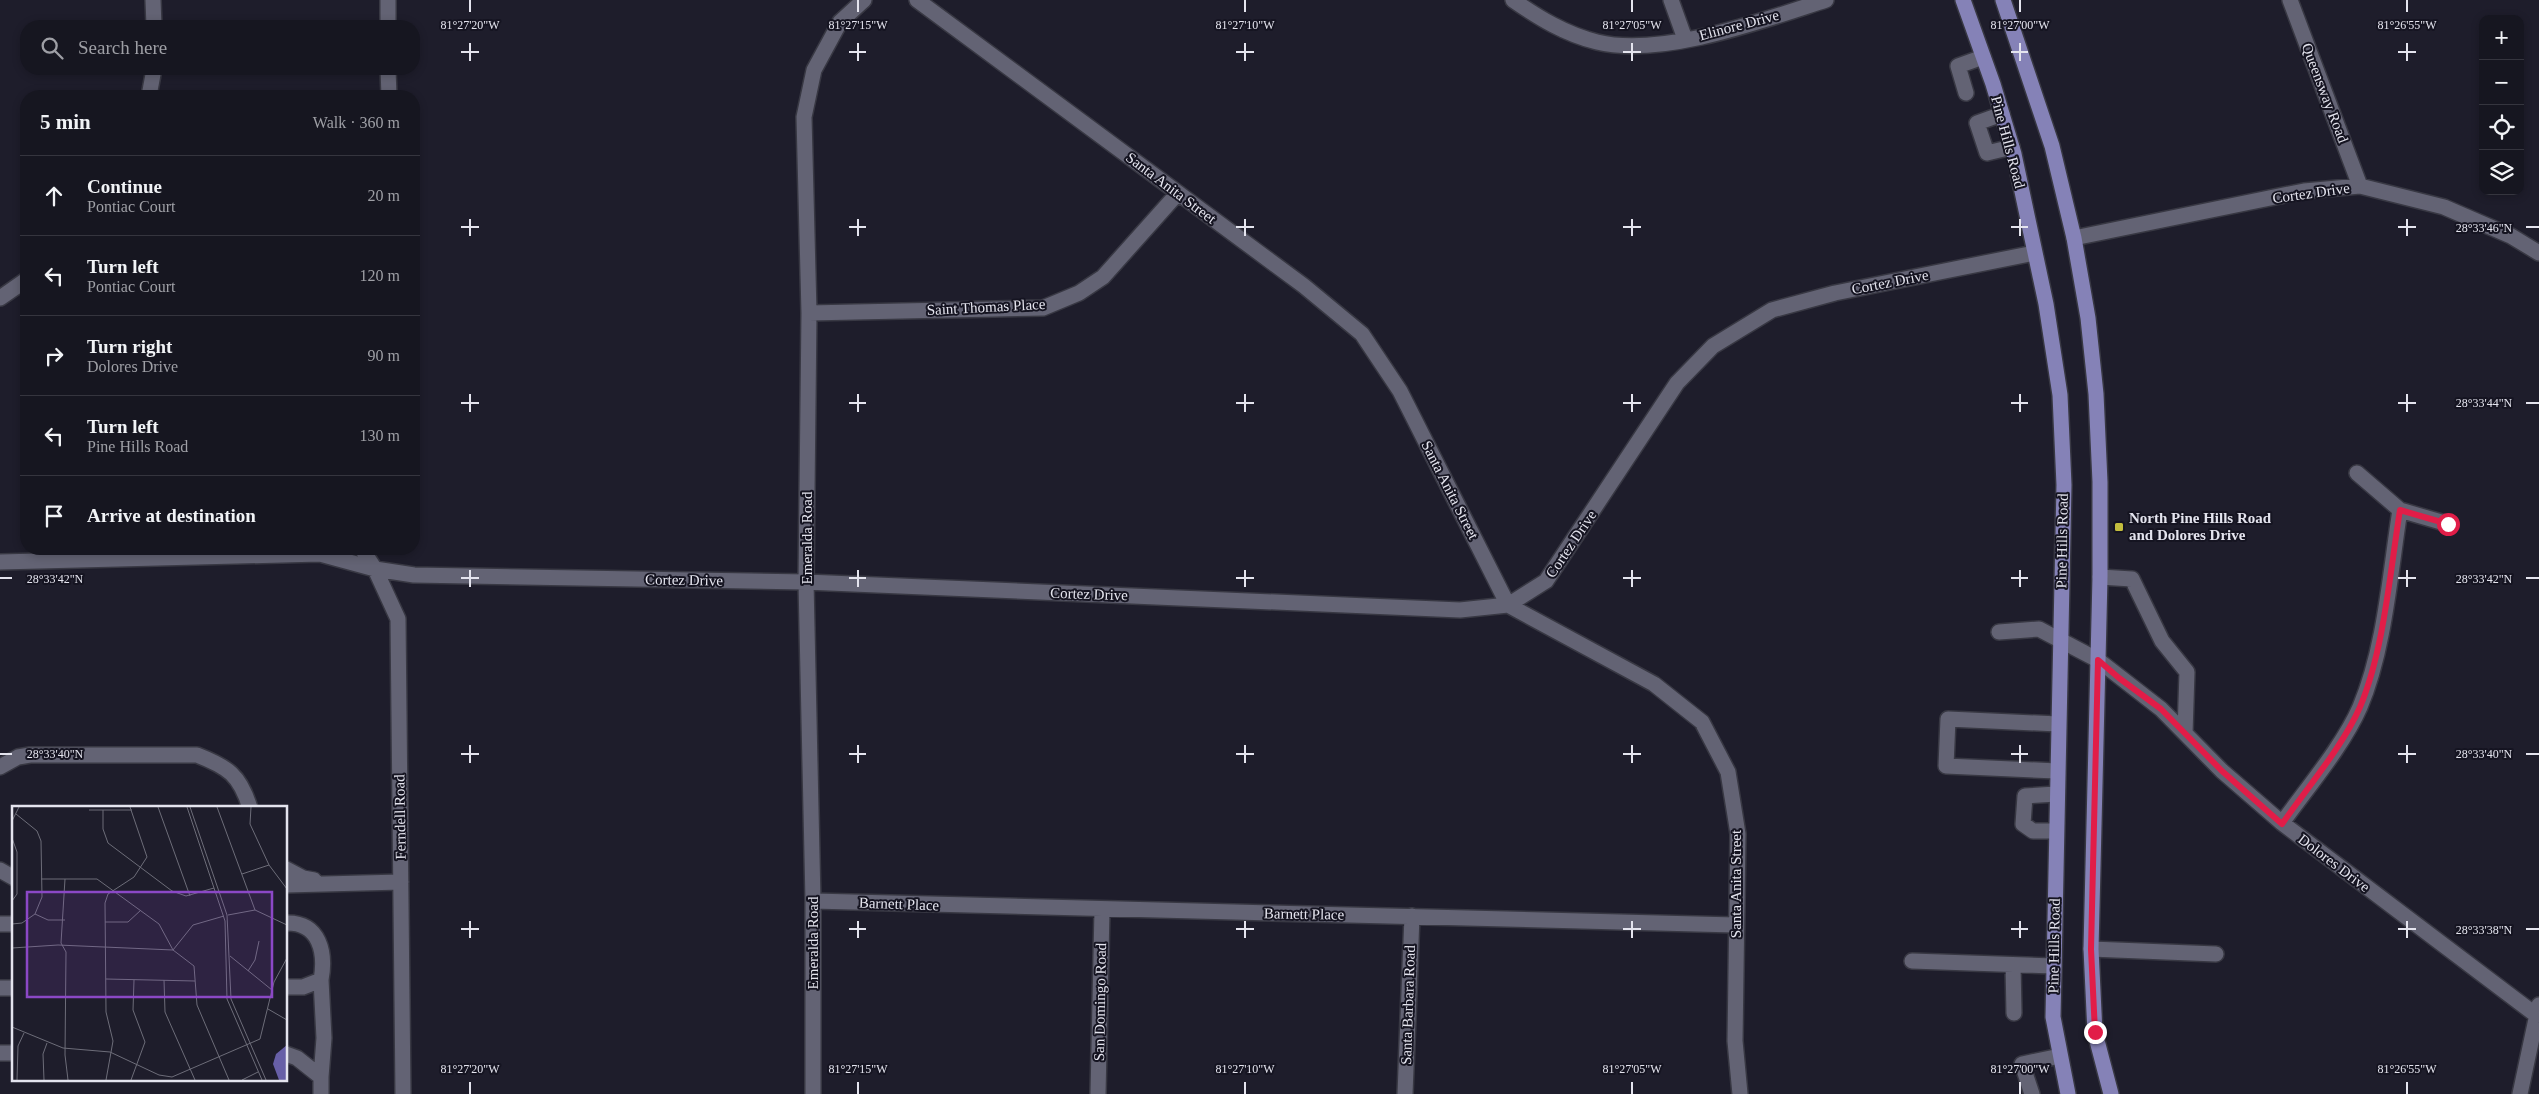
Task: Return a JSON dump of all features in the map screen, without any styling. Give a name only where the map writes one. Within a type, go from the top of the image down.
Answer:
[{"type":"main road","name":"Pine Hills Road","points":[[1963,0],[2012,146],[2046,304],[2060,395],[2064,485],[2056,794],[2053,1017],[2068,1094]]},
{"type":"main road","points":[[2003,0],[2052,146],[2074,238],[2088,318],[2096,394],[2100,482],[2100,577],[2091,949],[2095,1032],[2111,1094]]},
{"type":"street","points":[[153,0],[154,20]]},
{"type":"street","points":[[388,0],[388,20]]},
{"type":"street","name":"Emeralda Road","points":[[813,1094],[813,901],[806,582],[809,313],[804,117],[814,70],[840,22],[864,0]]},
{"type":"street","name":"Santa Anita Street","points":[[917,0],[1304,286],[1362,334],[1400,391],[1508,606],[1654,684],[1702,722],[1728,772],[1738,834],[1735,924],[1735,1041],[1740,1094]]},
{"type":"street","name":"Elinore Drive","points":[[1513,0],[1547,24],[1598,42],[1645,46],[1738,29],[1826,0]]},
{"type":"street","points":[[1672,0],[1685,39]]},
{"type":"street","name":"Queensway Road","points":[[2290,0],[2360,186]]},
{"type":"street","points":[[1966,92],[1958,66],[1983,57]]},
{"type":"street","points":[[150,90],[153,75]]},
{"type":"street","points":[[388,75],[388,90]]},
{"type":"street","points":[[2002,114],[1977,122],[1987,153],[2012,146]]},
{"type":"street","name":"Cortez Drive","points":[[2074,238],[2304,191],[2360,186],[2444,206],[2511,236],[2539,253]]},
{"type":"street","name":"Saint Thomas Place","points":[[809,313],[1044,308],[1079,293],[1103,277],[1178,193]]},
{"type":"street","name":"Cortez Drive","points":[[324,555],[375,569],[414,575],[806,582],[1460,610],[1508,606],[1546,582],[1677,383],[1713,346],[1772,310],[1835,293],[2034,253]]},
{"type":"street","points":[[0,298],[20,284]]},
{"type":"street","points":[[2357,473],[2400,510],[2448,524]]},
{"type":"street","points":[[2282,824],[2332,753],[2360,708],[2383,619],[2400,510]]},
{"type":"street","name":"Cortez Drive","points":[[0,562],[280,555]]},
{"type":"street","name":"Ferndell Road","points":[[366,555],[375,569],[398,619],[403,1094]]},
{"type":"street","points":[[2100,577],[2132,579],[2162,641],[2186,672],[2185,733]]},
{"type":"street","name":"Dolores Drive","points":[[1999,632],[2039,629],[2098,660],[2161,709],[2222,771],[2282,824],[2538,1009]]},
{"type":"street","points":[[2057,771],[1946,766],[1948,719],[2058,724]]},
{"type":"street","points":[[0,767],[18,757],[30,755],[197,755],[219,764],[232,773],[245,791],[249,806]]},
{"type":"street","points":[[2056,794],[2025,796],[2023,824],[2033,831],[2056,831]]},
{"type":"street","points":[[0,870],[12,877]]},
{"type":"street","points":[[288,870],[303,878],[322,882]]},
{"type":"street","points":[[288,885],[322,882],[401,882]]},
{"type":"street","name":"Barnett Place","points":[[813,901],[1102,910],[1735,924]]},
{"type":"street","name":"San Domingo Road","points":[[1098,1094],[1102,910]]},
{"type":"street","name":"Santa Barbara Road","points":[[1405,1094],[1412,916]]},
{"type":"street","points":[[288,923],[297,923],[312,933],[321,946],[324,962],[321,980],[324,1038],[321,1094]]},
{"type":"street","points":[[2091,949],[2216,954]]},
{"type":"street","points":[[1912,961],[2053,966]]},
{"type":"street","points":[[2013,965],[2014,1013]]},
{"type":"street","points":[[288,987],[303,987],[321,980]]},
{"type":"street","points":[[2520,1094],[2538,1009]]},
{"type":"street","points":[[288,1055],[297,1058],[321,1077]]},
{"type":"street","points":[[2032,1094],[2022,1064],[2060,1056]]},
{"type":"place","name":"North Pine Hills Road and Dolores Drive","points":[[2119,527]]},
{"type":"route","points":[[2095,1032],[2091,949],[2098,660],[2161,709],[2222,771],[2282,824],[2332,753],[2360,708],[2383,619],[2400,510],[2448,524]]}]
